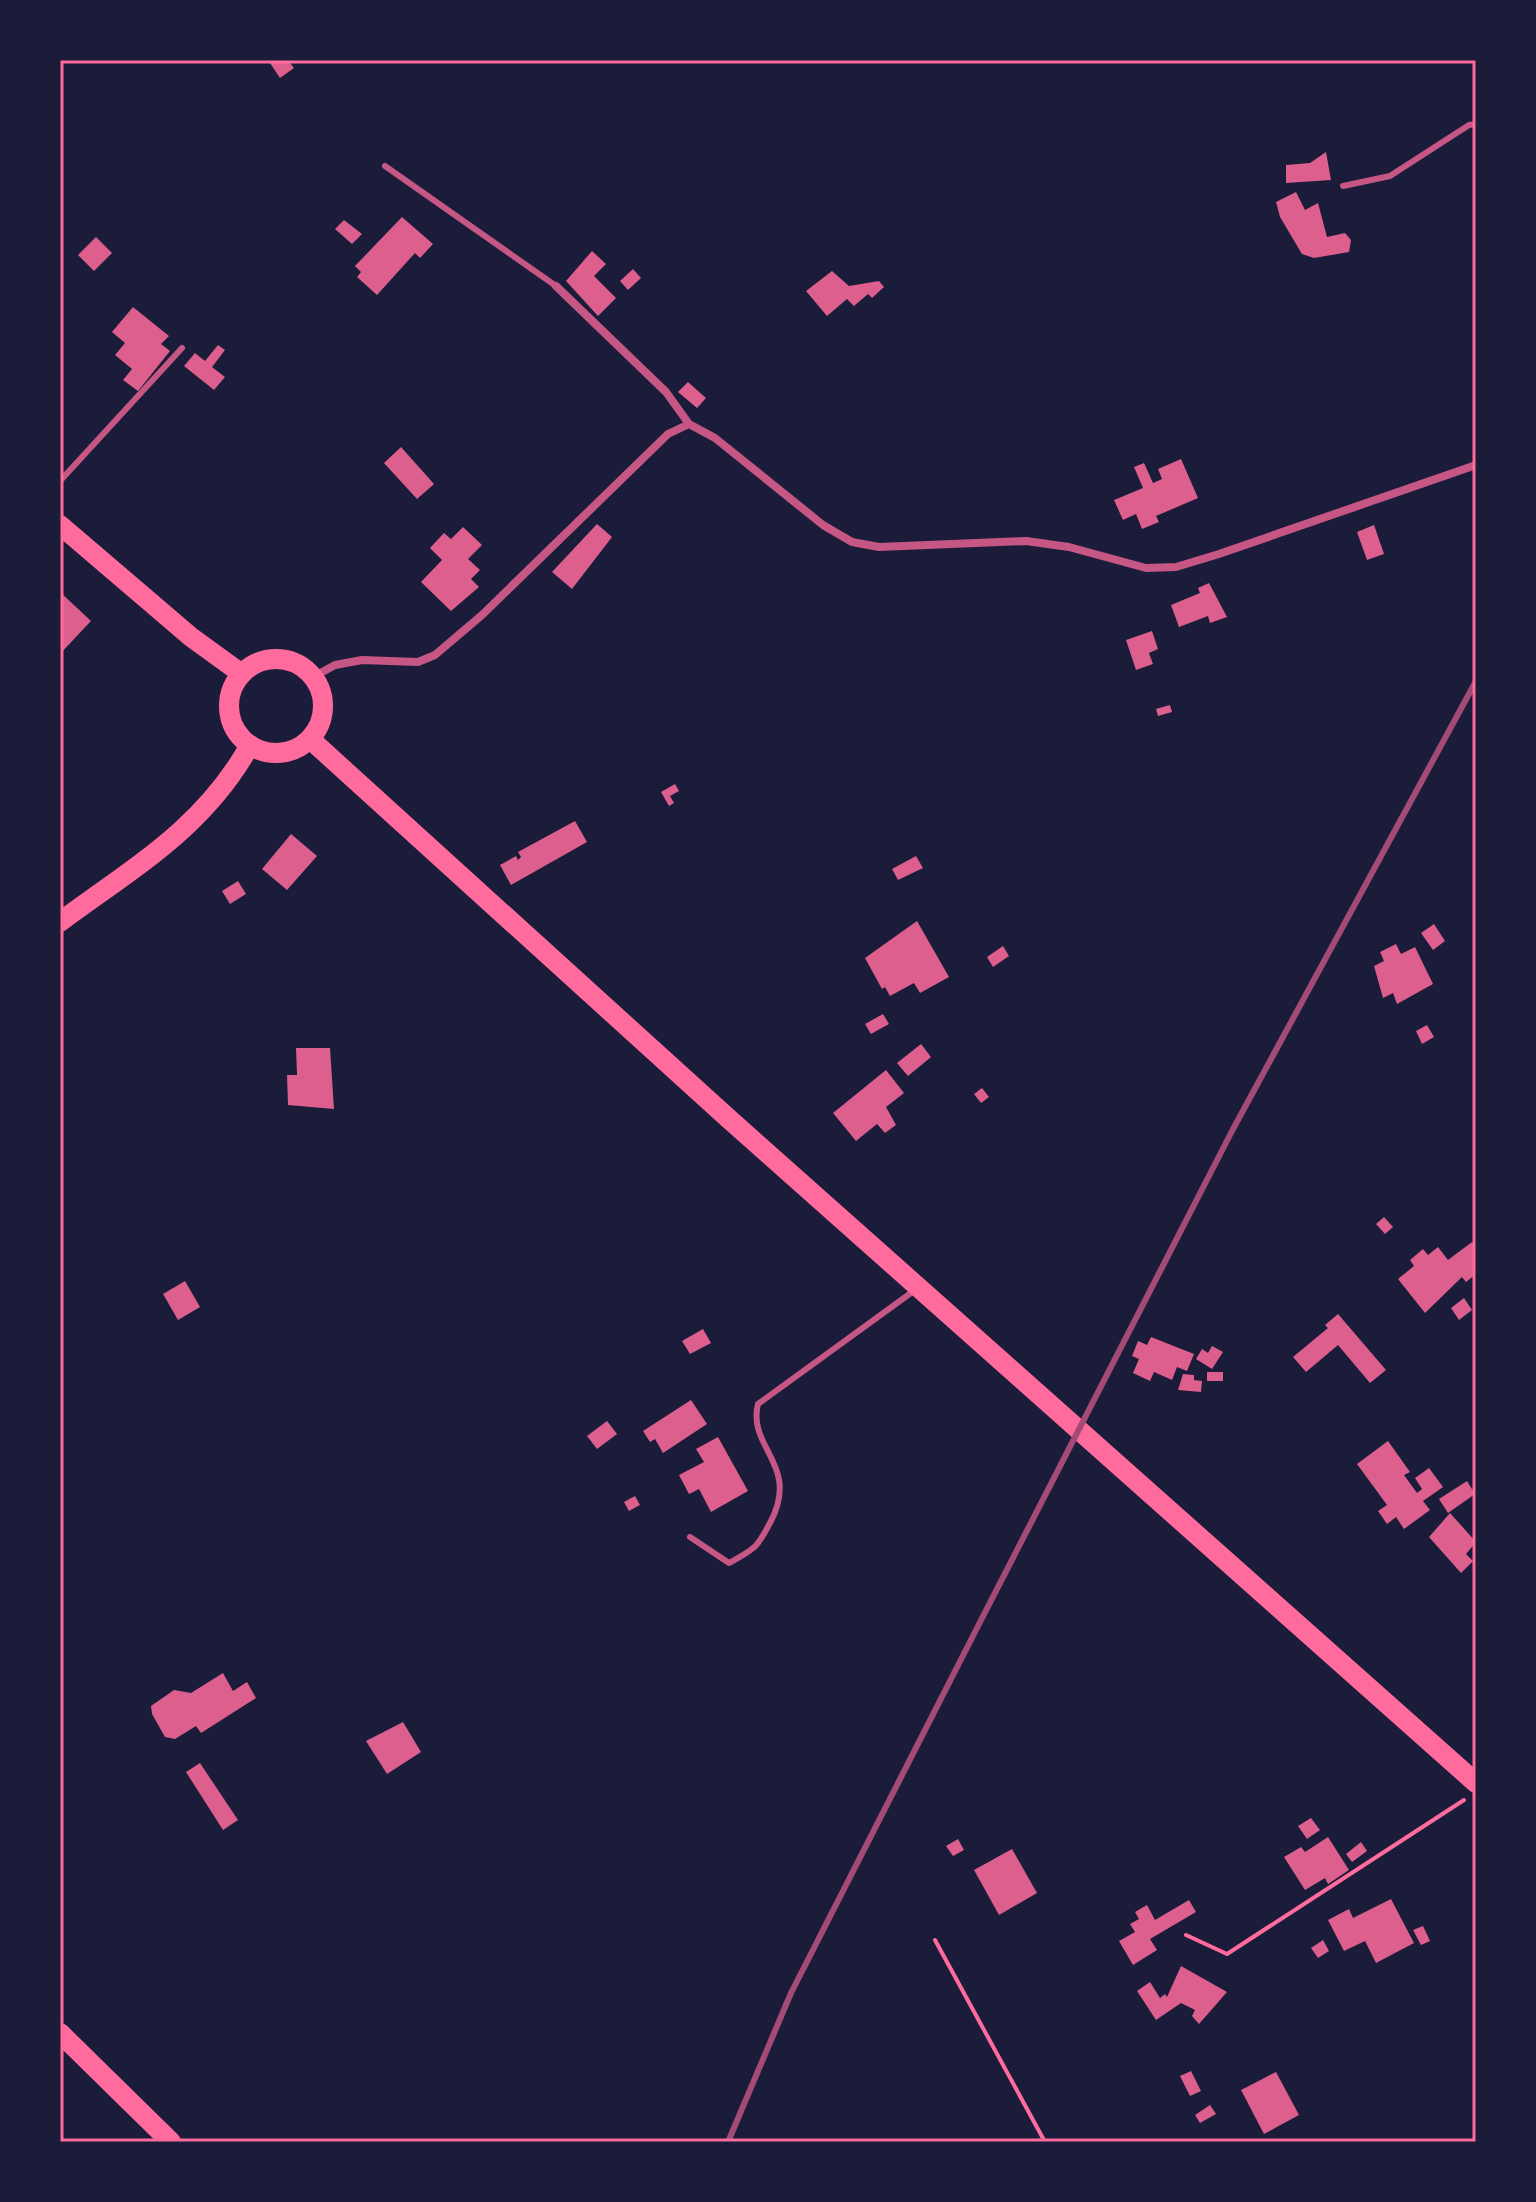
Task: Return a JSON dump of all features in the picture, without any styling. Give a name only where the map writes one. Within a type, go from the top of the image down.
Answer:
[{"type":"main road","points":[[60,525],[191,637],[242,674]]},
{"type":"main road","points":[[286,660],[313,677],[323,702],[322,716],[310,739],[281,753],[265,752],[250,745],[233,725],[230,712],[234,685],[255,664],[286,660]]},
{"type":"main road","points":[[310,739],[918,1288],[1222,1554],[1476,1783]]},
{"type":"main road","points":[[60,922],[203,813],[224,789],[250,745]]},
{"type":"main road","points":[[60,2033],[171,2142]]},
{"type":"street","points":[[556,286],[666,392],[689,424],[715,438],[823,525],[852,542],[879,547],[1026,541],[1069,547],[1146,568],[1176,567],[1476,465]]},
{"type":"street","points":[[313,677],[335,665],[362,660],[418,662],[435,655],[482,615],[668,434],[689,424]]},
{"type":"lane","points":[[1343,186],[1390,176],[1469,125],[1476,124]]},
{"type":"lane","points":[[385,166],[556,286]]},
{"type":"lane","points":[[60,481],[182,348]]},
{"type":"lane","points":[[690,1537],[729,1563],[757,1548],[779,1505],[783,1487],[755,1417],[758,1404],[918,1288]]},
{"type":"path","points":[[1186,1935],[1227,1954],[1476,1792]]},
{"type":"path","points":[[935,1940],[1045,2142]]},
{"type":"building","points":[[268,60],[288,60],[294,68],[280,78]]},
{"type":"building","points":[[1326,152],[1331,180],[1286,183],[1286,165],[1310,163]]},
{"type":"building","points":[[1296,192],[1305,210],[1318,203],[1327,237],[1345,233],[1351,240],[1349,252],[1314,258],[1302,254],[1280,217],[1276,202]]},
{"type":"building","points":[[402,217],[433,244],[420,258],[415,253],[377,295],[357,277],[361,272],[355,266]]},
{"type":"building","points":[[344,220],[362,234],[352,244],[335,229]]},
{"type":"building","points":[[96,237],[112,253],[94,271],[78,255]]},
{"type":"building","points":[[592,251],[606,264],[594,276],[616,298],[598,316],[566,281]]},
{"type":"building","points":[[633,269],[641,278],[628,290],[620,281]]},
{"type":"building","points":[[832,271],[849,286],[879,281],[884,287],[872,298],[868,294],[854,306],[847,299],[827,316],[806,291]]},
{"type":"building","points":[[133,307],[169,336],[161,344],[170,351],[138,391],[123,380],[132,369],[115,355],[125,343],[112,332]]},
{"type":"building","points":[[218,345],[225,350],[212,367],[225,377],[214,390],[184,366],[195,353],[205,361]]},
{"type":"building","points":[[688,382],[706,398],[697,408],[678,392]]},
{"type":"building","points":[[401,447],[434,484],[417,499],[384,463]]},
{"type":"building","points":[[1181,459],[1198,498],[1156,516],[1159,522],[1142,529],[1136,514],[1123,520],[1114,500],[1143,488],[1134,467],[1144,463],[1153,483],[1162,479],[1158,469]]},
{"type":"building","points":[[597,524],[612,537],[572,589],[552,572]]},
{"type":"building","points":[[1374,525],[1384,554],[1367,560],[1357,532]]},
{"type":"building","points":[[463,527],[482,545],[468,559],[480,570],[471,579],[479,587],[451,611],[421,582],[442,560],[430,548],[444,533],[451,539]]},
{"type":"building","points":[[1209,583],[1227,617],[1210,623],[1208,616],[1179,627],[1171,605],[1200,593],[1198,588]]},
{"type":"building","points":[[60,592],[91,621],[60,654]]},
{"type":"building","points":[[1152,631],[1158,649],[1149,653],[1153,664],[1136,670],[1126,640]]},
{"type":"building","points":[[1170,705],[1172,712],[1158,716],[1156,709]]},
{"type":"building","points":[[675,784],[679,791],[670,796],[674,803],[669,806],[661,792]]},
{"type":"building","points":[[575,821],[587,842],[511,885],[500,865],[516,856],[518,860],[521,857],[518,852]]},
{"type":"building","points":[[291,834],[317,856],[287,890],[262,869]]},
{"type":"building","points":[[916,856],[923,868],[898,880],[892,869]]},
{"type":"building","points":[[238,881],[246,894],[230,904],[222,891]]},
{"type":"building","points":[[917,921],[949,977],[920,993],[914,983],[890,996],[885,987],[882,989],[865,958]]},
{"type":"building","points":[[1434,924],[1445,941],[1433,950],[1421,933]]},
{"type":"building","points":[[1396,944],[1401,954],[1415,947],[1433,984],[1397,1004],[1393,993],[1383,998],[1374,966],[1384,961],[1380,952]]},
{"type":"building","points":[[1003,946],[1009,956],[993,967],[987,957]]},
{"type":"building","points":[[883,1014],[889,1024],[871,1034],[865,1024]]},
{"type":"building","points":[[1427,1025],[1434,1037],[1422,1044],[1416,1031]]},
{"type":"building","points":[[921,1044],[931,1057],[908,1076],[897,1063]]},
{"type":"building","points":[[296,1048],[330,1048],[334,1109],[288,1105],[287,1075],[297,1075]]},
{"type":"building","points":[[886,1070],[904,1093],[886,1107],[896,1125],[885,1133],[877,1124],[856,1141],[833,1113]]},
{"type":"building","points":[[982,1088],[989,1097],[981,1103],[974,1094]]},
{"type":"building","points":[[1384,1217],[1393,1227],[1385,1234],[1376,1224]]},
{"type":"building","points":[[1472,1242],[1476,1247],[1476,1274],[1466,1282],[1462,1277],[1425,1313],[1398,1279],[1414,1266],[1410,1260],[1423,1249],[1428,1255],[1438,1247],[1448,1260]]},
{"type":"building","points":[[185,1281],[200,1307],[178,1320],[163,1294]]},
{"type":"building","points":[[1464,1298],[1472,1310],[1459,1320],[1451,1308]]},
{"type":"building","points":[[1338,1314],[1386,1370],[1370,1383],[1338,1345],[1306,1372],[1293,1357],[1328,1328],[1325,1325]]},
{"type":"building","points":[[703,1329],[711,1343],[690,1354],[682,1341]]},
{"type":"building","points":[[1151,1337],[1194,1354],[1187,1371],[1177,1367],[1172,1380],[1154,1372],[1150,1381],[1133,1373],[1139,1359],[1132,1356],[1138,1341],[1147,1345]]},
{"type":"building","points":[[1212,1346],[1223,1352],[1212,1369],[1196,1359],[1202,1349],[1208,1353]]},
{"type":"building","points":[[1207,1372],[1223,1372],[1223,1381],[1207,1381]]},
{"type":"building","points":[[1183,1374],[1194,1375],[1194,1380],[1202,1381],[1201,1392],[1178,1390]]},
{"type":"building","points":[[691,1400],[707,1424],[663,1453],[655,1439],[650,1442],[643,1431]]},
{"type":"building","points":[[607,1421],[617,1434],[597,1449],[587,1436]]},
{"type":"building","points":[[718,1437],[748,1491],[711,1512],[699,1489],[689,1494],[679,1475],[704,1462],[696,1449]]},
{"type":"building","points":[[1388,1441],[1410,1472],[1404,1475],[1417,1493],[1422,1489],[1415,1478],[1429,1468],[1443,1487],[1423,1501],[1430,1510],[1404,1529],[1396,1517],[1387,1524],[1378,1511],[1387,1505],[1357,1464]]},
{"type":"building","points":[[1467,1481],[1475,1494],[1448,1513],[1439,1499]]},
{"type":"building","points":[[635,1496],[640,1505],[629,1511],[624,1502]]},
{"type":"building","points":[[1450,1513],[1476,1542],[1466,1554],[1473,1561],[1461,1573],[1429,1537]]},
{"type":"building","points":[[223,1673],[233,1691],[247,1682],[256,1698],[201,1733],[196,1726],[175,1739],[165,1737],[151,1706],[174,1690],[191,1693]]},
{"type":"building","points":[[403,1722],[421,1752],[387,1774],[366,1741]]},
{"type":"building","points":[[200,1763],[238,1820],[223,1830],[186,1772]]},
{"type":"building","points":[[1311,1818],[1320,1830],[1307,1839],[1298,1826]]},
{"type":"building","points":[[1328,1837],[1349,1870],[1328,1884],[1325,1878],[1305,1890],[1284,1857],[1301,1847],[1305,1852]]},
{"type":"building","points":[[958,1839],[964,1850],[953,1856],[946,1846]]},
{"type":"building","points":[[1361,1842],[1367,1851],[1352,1862],[1346,1854]]},
{"type":"building","points":[[1012,1849],[1037,1893],[999,1915],[974,1870]]},
{"type":"building","points":[[1391,1899],[1414,1943],[1376,1963],[1365,1941],[1344,1951],[1328,1920],[1349,1909],[1353,1918]]},
{"type":"building","points":[[1189,1900],[1196,1912],[1150,1939],[1157,1950],[1133,1965],[1119,1941],[1135,1932],[1130,1924],[1139,1919],[1135,1912],[1147,1905],[1155,1920]]},
{"type":"building","points":[[1423,1926],[1430,1941],[1421,1945],[1413,1930]]},
{"type":"building","points":[[1323,1940],[1329,1951],[1318,1958],[1311,1948]]},
{"type":"building","points":[[1181,1966],[1227,1992],[1199,2024],[1192,2016],[1195,2010],[1181,2003],[1156,2020],[1137,1991],[1150,1982],[1160,1998],[1165,1994],[1167,1997]]},
{"type":"building","points":[[1191,2071],[1201,2091],[1190,2096],[1180,2076]]},
{"type":"building","points":[[1276,2072],[1299,2115],[1264,2134],[1241,2090]]},
{"type":"building","points":[[1210,2105],[1216,2114],[1200,2123],[1195,2115]]},
{"type":"railway","points":[[728,2142],[791,1993],[976,1630],[1232,1131],[1476,681]]}]
